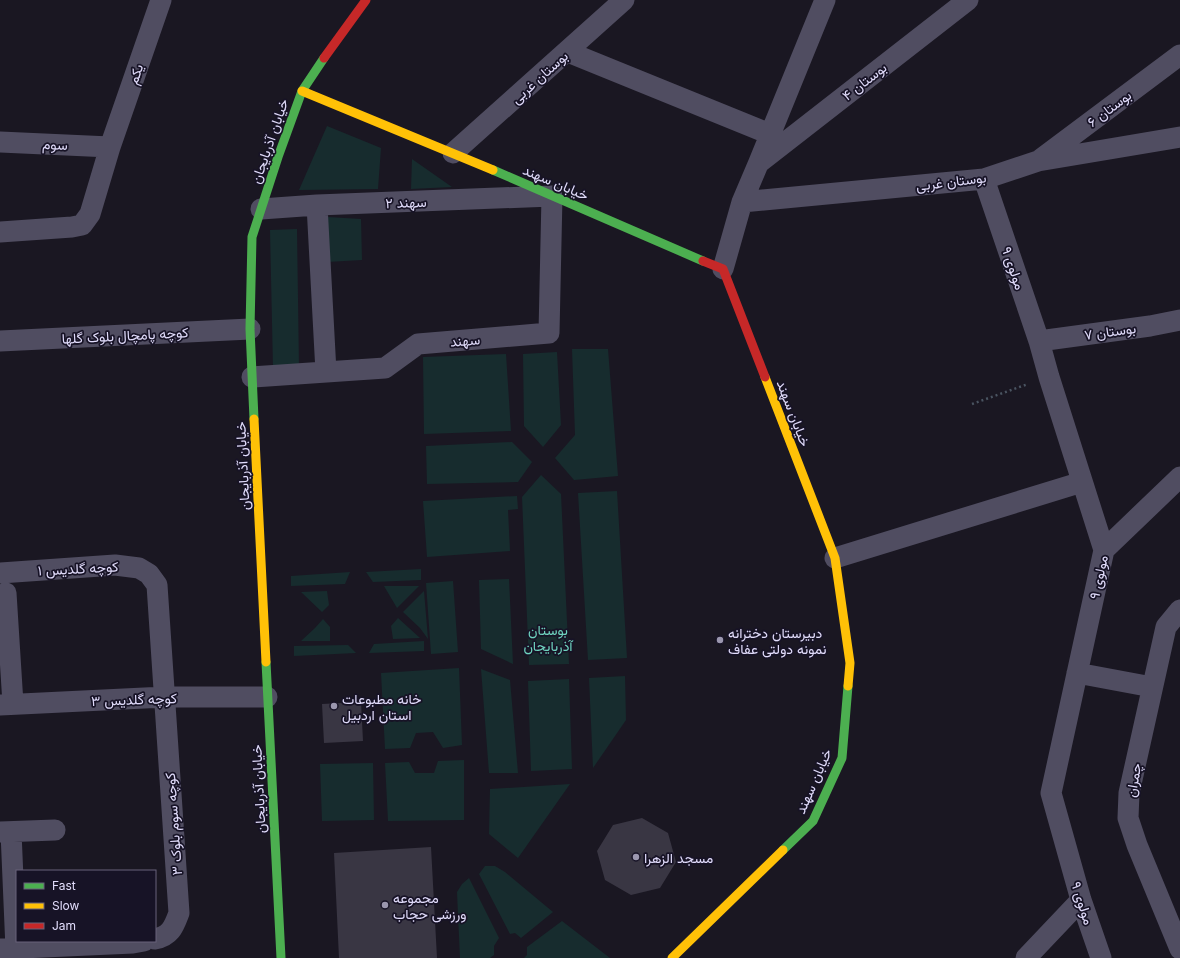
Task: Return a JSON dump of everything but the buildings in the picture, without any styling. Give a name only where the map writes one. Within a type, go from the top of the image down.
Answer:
[{"type":"street","name":"یکم","points":[[0,232],[82,225],[90,214],[110,147],[161,0]]},
{"type":"street","name":"خیابان آذربایجان","points":[[281,958],[250,329],[252,237],[278,157],[302,91],[366,0]]},
{"type":"street","name":"بوستان غربی","points":[[453,154],[624,0]]},
{"type":"street","points":[[723,269],[742,202],[825,0]]},
{"type":"street","name":"بوستان ۴","points":[[759,162],[968,0]]},
{"type":"street","points":[[568,52],[770,134]]},
{"type":"street","name":"بوستان ۶","points":[[1038,162],[1180,55]]},
{"type":"street","name":"خیابان سهند","points":[[302,91],[723,269],[835,558],[850,663],[842,758],[813,821],[672,958]]},
{"type":"street","name":"بوستان غربی","points":[[742,202],[984,179],[1038,162],[1180,137]]},
{"type":"street","name":"سوم","points":[[0,142],[110,147]]},
{"type":"street","name":"مولوی ۹","points":[[984,179],[1040,342],[1048,377],[1104,550],[1051,793],[1080,900],[1102,958]]},
{"type":"street","name":"سهند ۲","points":[[261,209],[552,196]]},
{"type":"street","name":"سهند","points":[[252,377],[385,368],[418,344],[549,333],[552,196]]},
{"type":"street","points":[[317,206],[326,372]]},
{"type":"street","name":"بوستان ۷","points":[[1040,342],[1150,326],[1180,320]]},
{"type":"street","name":"کوچه پامچال بلوک گلها","points":[[0,341],[250,329]]},
{"type":"street","points":[[1104,550],[1180,477]]},
{"type":"street","points":[[835,558],[1082,482]]},
{"type":"street","name":"کوچه گلدیس ۱","points":[[0,573],[115,565],[139,568],[149,574],[157,585],[166,697]]},
{"type":"street","points":[[6,593],[7,705]]},
{"type":"street","name":"چمران","points":[[1180,610],[1166,627],[1129,793],[1128,818],[1137,844],[1180,949]]},
{"type":"street","points":[[1077,673],[1152,688]]},
{"type":"street","name":"کوچه گلدیس ۳","points":[[7,705],[166,697],[267,697]]},
{"type":"street","name":"کوچه سوم بلوک ۳","points":[[156,939],[161,938],[173,929],[179,913],[166,697]]},
{"type":"street","points":[[16,909],[5,832],[54,830]]},
{"type":"street","points":[[1026,958],[1080,900]]},
{"type":"street","points":[[22,951],[138,942]]},
{"type":"path","points":[[972,404],[1048,377]]},
{"type":"green space","points":[[327,126],[381,148],[378,189],[299,190]]},
{"type":"green space","points":[[412,159],[452,187],[411,189]]},
{"type":"green space","points":[[328,217],[361,219],[362,260],[327,262]]},
{"type":"green space","points":[[297,229],[299,368],[273,369],[270,230]]},
{"type":"green space","points":[[572,349],[608,349],[618,476],[574,480],[555,458],[575,435]]},
{"type":"green space","points":[[557,352],[561,425],[543,447],[524,426],[523,354]]},
{"type":"green space","points":[[506,354],[511,431],[424,434],[423,357]]},
{"type":"green space","points":[[512,442],[532,462],[518,482],[427,484],[426,446]]},
{"type":"green space","name":"بوستان آذربایجان","points":[[541,475],[561,494],[569,664],[529,665],[522,497]]},
{"type":"green space","name":"بوستان آذربایجان","points":[[617,491],[627,658],[588,660],[578,493]]},
{"type":"green space","points":[[517,496],[518,509],[508,510],[510,551],[427,557],[423,501]]},
{"type":"green space","points":[[421,569],[421,580],[373,582],[366,572]]},
{"type":"green space","points":[[350,572],[345,584],[291,586],[291,576]]},
{"type":"green space","name":"بوستان آذربایجان","points":[[509,579],[513,664],[481,649],[479,580]]},
{"type":"green space","points":[[453,581],[458,652],[431,654],[426,583]]},
{"type":"green space","points":[[384,586],[419,586],[397,608]]},
{"type":"green space","points":[[327,591],[329,605],[322,612],[301,592]]},
{"type":"green space","points":[[424,591],[428,639],[420,628],[403,612]]},
{"type":"green space","points":[[398,618],[420,638],[393,639],[391,626]]},
{"type":"green space","points":[[323,619],[330,627],[330,641],[301,641],[315,628]]},
{"type":"green space","points":[[424,641],[424,651],[369,653],[374,644]]},
{"type":"green space","points":[[348,645],[356,653],[294,656],[294,646]]},
{"type":"green space","points":[[459,668],[462,745],[443,748],[433,732],[416,733],[410,748],[385,749],[381,673]]},
{"type":"green space","name":"بوستان آذربایجان","points":[[481,669],[510,680],[518,773],[489,773]]},
{"type":"green space","name":"بوستان آذربایجان","points":[[625,676],[626,720],[593,768],[589,678]]},
{"type":"green space","name":"بوستان آذربایجان","points":[[569,679],[572,769],[531,771],[528,681]]},
{"type":"green space","points":[[464,760],[464,820],[388,821],[385,763],[409,762],[415,773],[434,773],[438,761]]},
{"type":"green space","points":[[373,763],[374,820],[322,821],[320,764]]},
{"type":"green space","points":[[570,784],[518,858],[489,834],[490,789]]},
{"type":"green space","points":[[485,866],[495,866],[505,872],[553,912],[521,938],[515,933],[510,934],[479,874]]},
{"type":"green space","points":[[469,878],[499,938],[494,946],[494,955],[490,958],[460,958],[457,892],[462,884]]},
{"type":"green space","points":[[562,921],[610,958],[524,958],[527,955],[527,947]]},
{"type":"traffic: fast","points":[[254,419],[250,329],[252,237],[278,157],[302,91],[324,58]]},
{"type":"traffic: fast","points":[[493,170],[703,261]]},
{"type":"traffic: fast","points":[[266,662],[281,958]]},
{"type":"traffic: fast","points":[[783,850],[813,821],[842,758],[848,686]]},
{"type":"traffic: slow","points":[[302,91],[493,170]]},
{"type":"traffic: slow","points":[[765,377],[835,558],[850,663],[848,686]]},
{"type":"traffic: slow","points":[[254,419],[266,662]]},
{"type":"traffic: slow","points":[[672,958],[783,850]]},
{"type":"traffic: jam","points":[[324,58],[366,0]]},
{"type":"traffic: jam","points":[[703,261],[723,269],[765,377]]},
{"type":"place","name":"دبیرستان دخترانه نمونه دولتی عفاف","points":[[720,640]]},
{"type":"place","name":"خانه مطبوعات استان اردبیل","points":[[334,706]]},
{"type":"place","name":"مسجد الزهرا","points":[[636,857]]},
{"type":"place","name":"مجموعه ورزشی حجاب","points":[[385,905]]}]
